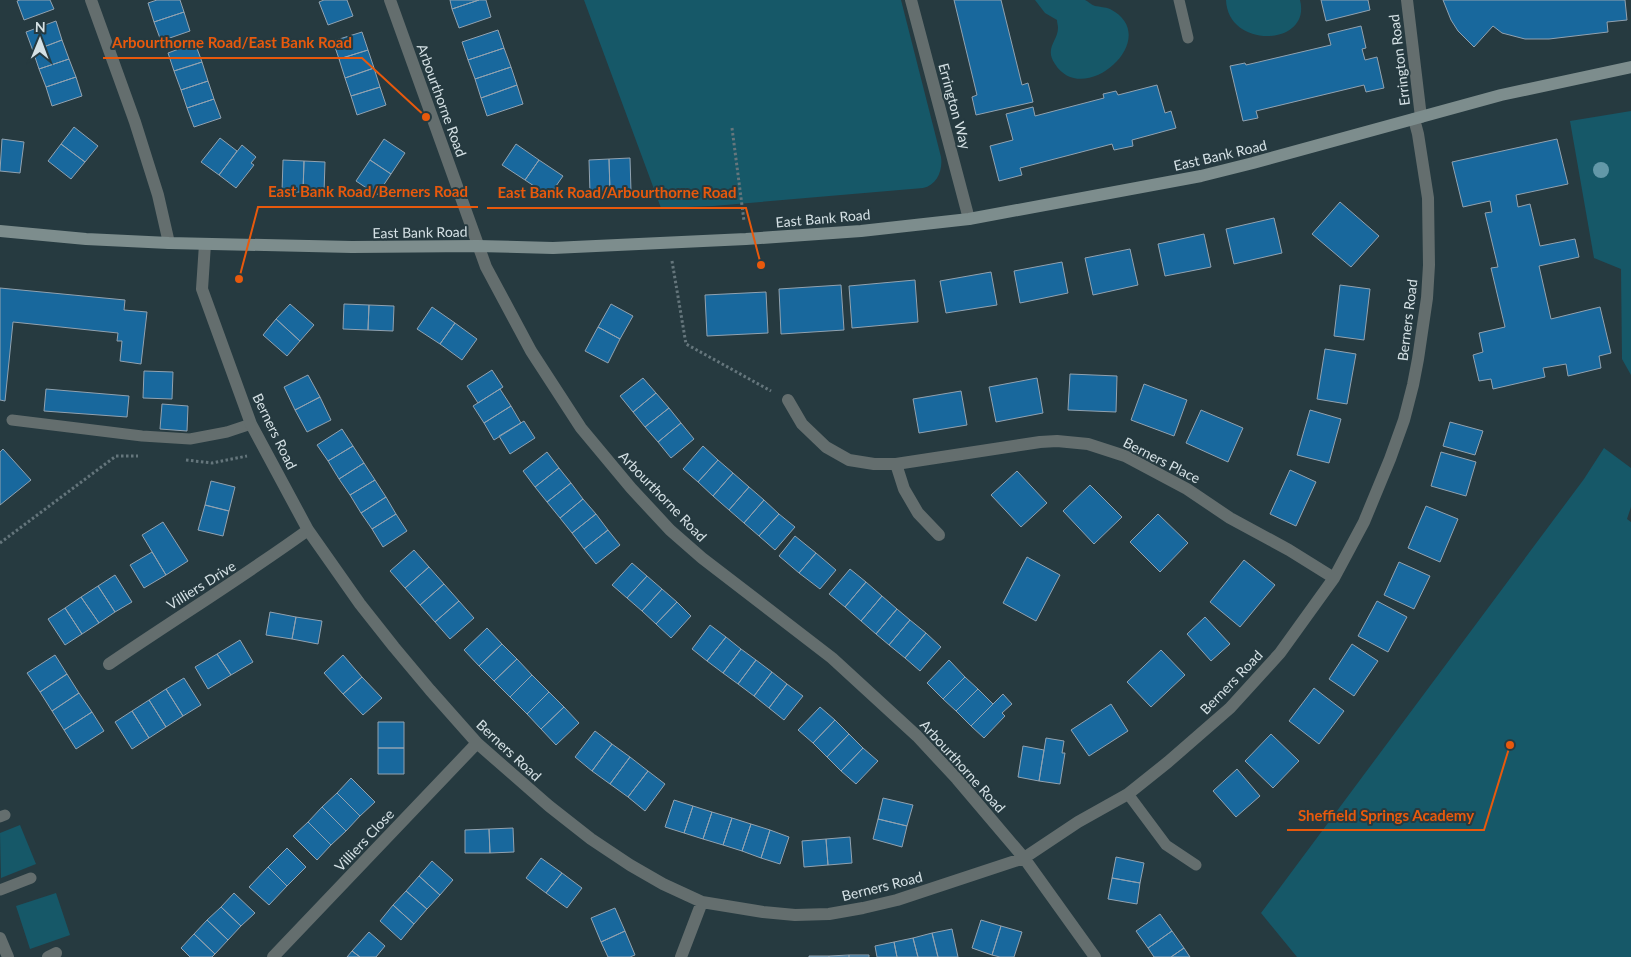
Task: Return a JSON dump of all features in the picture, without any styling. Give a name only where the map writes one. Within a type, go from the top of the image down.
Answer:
[{"type":"street","points":[[91,0],[138,131],[158,195],[168,243]]},
{"type":"street","name":"Arbourthorne Road","points":[[390,0],[477,246],[493,283],[551,383],[581,428],[631,488],[670,530],[702,558],[832,658],[917,736],[957,779],[1024,858],[1095,957]]},
{"type":"street","name":"Errington Way","points":[[911,0],[970,219]]},
{"type":"street","name":"Errington Road","points":[[1407,0],[1417,118]]},
{"type":"street","name":"East Bank Road","points":[[0,231],[86,239],[168,243],[352,248],[477,246],[553,248],[746,239],[861,231],[970,219],[1201,176],[1500,95],[1631,67]]},
{"type":"street","name":"Berners Road","points":[[205,244],[202,289],[251,424],[308,530],[360,604],[430,690],[477,743],[549,806],[591,839],[663,884],[702,902],[763,912],[795,915],[829,914],[897,900],[1024,858],[1078,822],[1128,794],[1168,762],[1230,708],[1280,653],[1334,578],[1364,522],[1404,420],[1418,359],[1427,298],[1429,265],[1428,198],[1417,118]]},
{"type":"street","name":"Berners Place","points":[[788,400],[802,424],[826,447],[849,460],[874,464],[896,464],[1057,441],[1088,444],[1126,456],[1187,489],[1230,518],[1289,550],[1334,578]]},
{"type":"street","points":[[896,464],[904,489],[918,513],[939,535]]},
{"type":"street","name":"Villiers Drive","points":[[109,664],[308,530]]},
{"type":"street","name":"Villiers Close","points":[[273,957],[477,743]]},
{"type":"street","points":[[681,957],[702,902]]},
{"type":"street","points":[[0,938],[8,957]]},
{"type":"lane","points":[[1179,0],[1188,38]]},
{"type":"lane","points":[[12,420],[142,436],[190,439],[227,432],[251,424]]},
{"type":"lane","points":[[1128,794],[1166,845],[1196,865]]},
{"type":"lane","points":[[0,890],[31,878]]},
{"type":"path","points":[[732,128],[746,239]]},
{"type":"path","points":[[669,243],[686,344],[788,400]]},
{"type":"path","points":[[0,543],[116,456],[143,457]]},
{"type":"path","points":[[178,459],[212,463],[249,456]]},
{"type":"shaded area","points":[[584,0],[901,0],[941,157],[940,172],[932,184],[923,188],[713,206],[661,208]]},
{"type":"shaded area","points":[[1035,0],[1085,0],[1094,5],[1110,9],[1125,21],[1129,36],[1124,51],[1114,64],[1100,74],[1084,79],[1068,76],[1055,64],[1051,53],[1058,28],[1057,20],[1045,13]]},
{"type":"shaded area","points":[[1226,0],[1300,0],[1300,15],[1294,26],[1282,33],[1268,36],[1253,34],[1240,28],[1230,16]]},
{"type":"shaded area","points":[[1631,111],[1631,375],[1622,359],[1621,269],[1594,258],[1570,121]]},
{"type":"shaded area","points":[[1604,448],[1631,468],[1631,507],[1627,519],[1631,522],[1631,957],[1297,957],[1261,913],[1584,479]]},
{"type":"shaded area","points":[[20,825],[36,864],[1,878],[0,833]]},
{"type":"shaded area","points":[[56,893],[70,935],[30,949],[16,906]]},
{"type":"building","points":[[50,0],[54,9],[24,20],[17,1]]},
{"type":"building","points":[[157,0],[180,0],[184,12],[154,22],[148,3]]},
{"type":"building","points":[[324,0],[347,0],[353,16],[328,25],[319,2]]},
{"type":"building","points":[[450,0],[479,0],[452,9]]},
{"type":"building","points":[[479,0],[486,0],[491,17],[459,28],[452,9]]},
{"type":"building","points":[[954,0],[1001,0],[1022,85],[1028,83],[1033,102],[976,115],[972,97],[977,95]]},
{"type":"building","points":[[1321,0],[1368,0],[1370,10],[1326,21]]},
{"type":"building","points":[[1443,0],[1625,0],[1627,20],[1607,22],[1608,32],[1549,39],[1525,39],[1502,33],[1493,26],[1474,47],[1458,31],[1451,20]]},
{"type":"building","points":[[184,12],[190,31],[161,41],[154,22]]},
{"type":"building","points":[[56,21],[62,40],[33,51],[26,32]]},
{"type":"building","points":[[1361,26],[1366,48],[1362,49],[1365,60],[1377,57],[1384,88],[1366,92],[1364,85],[1256,111],[1258,118],[1243,121],[1230,66],[1245,63],[1246,65],[1331,45],[1328,34]]},
{"type":"building","points":[[498,30],[504,48],[468,60],[462,42]]},
{"type":"building","points":[[362,32],[368,50],[339,59],[333,41]]},
{"type":"building","points":[[62,40],[69,59],[39,69],[33,51]]},
{"type":"building","points":[[195,43],[202,62],[174,71],[168,53]]},
{"type":"building","points":[[504,48],[511,67],[475,79],[468,60]]},
{"type":"building","points":[[368,50],[374,68],[345,78],[339,59]]},
{"type":"building","points":[[69,59],[76,77],[46,87],[39,69]]},
{"type":"building","points":[[202,62],[208,81],[181,90],[174,71]]},
{"type":"building","points":[[511,67],[517,85],[481,98],[475,79]]},
{"type":"building","points":[[374,68],[380,87],[351,96],[345,78]]},
{"type":"building","points":[[76,77],[82,96],[52,106],[46,87]]},
{"type":"building","points":[[208,81],[214,99],[187,108],[181,90]]},
{"type":"building","points":[[517,85],[523,104],[487,116],[481,98]]},
{"type":"building","points":[[1157,85],[1165,113],[1171,111],[1176,128],[1132,140],[1133,146],[1114,150],[1112,144],[1020,168],[1022,175],[999,181],[990,146],[1013,140],[1006,114],[1033,107],[1035,116],[1104,98],[1103,94],[1116,91],[1118,95]]},
{"type":"building","points":[[380,87],[386,105],[357,115],[351,96]]},
{"type":"building","points":[[214,99],[221,118],[194,127],[187,108]]},
{"type":"building","points":[[74,127],[98,146],[85,162],[61,144]]},
{"type":"building","points":[[220,138],[237,151],[219,175],[201,162]]},
{"type":"building","points":[[2,139],[24,142],[20,173],[0,171]]},
{"type":"building","points":[[384,139],[405,153],[391,174],[370,160]]},
{"type":"building","points":[[1557,139],[1568,184],[1516,195],[1518,207],[1530,204],[1540,246],[1575,239],[1579,257],[1539,266],[1551,319],[1600,307],[1611,353],[1599,356],[1601,368],[1568,376],[1566,364],[1543,368],[1545,377],[1493,389],[1491,379],[1479,381],[1473,355],[1483,352],[1479,333],[1505,327],[1491,268],[1498,267],[1485,213],[1492,212],[1490,201],[1463,207],[1452,162]]},
{"type":"building","points":[[61,144],[85,162],[71,179],[48,161]]},
{"type":"building","points":[[516,144],[539,160],[525,180],[502,165]]},
{"type":"building","points":[[242,145],[256,157],[251,163],[254,165],[236,188],[219,175]]},
{"type":"building","points":[[630,158],[631,191],[610,192],[609,159]]},
{"type":"building","points":[[609,159],[610,192],[590,193],[589,160]]},
{"type":"building","points":[[283,160],[304,161],[303,192],[282,192]]},
{"type":"building","points":[[370,160],[391,174],[377,195],[356,181]]},
{"type":"building","points":[[539,160],[563,176],[549,196],[525,180]]},
{"type":"building","points":[[304,161],[325,162],[324,193],[303,192]]},
{"type":"building","points":[[1340,202],[1379,236],[1351,267],[1312,234]]},
{"type":"building","points":[[1274,218],[1282,253],[1234,264],[1226,229]]},
{"type":"building","points":[[1204,234],[1211,267],[1165,276],[1158,244]]},
{"type":"building","points":[[1130,249],[1138,285],[1093,295],[1085,258]]},
{"type":"building","points":[[1062,262],[1068,293],[1020,303],[1014,271]]},
{"type":"building","points":[[991,272],[997,305],[946,313],[940,281]]},
{"type":"building","points":[[915,280],[918,322],[852,328],[849,286]]},
{"type":"building","points":[[841,285],[844,330],[781,334],[779,289]]},
{"type":"building","points":[[1340,285],[1370,289],[1364,340],[1334,336]]},
{"type":"building","points":[[0,288],[125,300],[124,310],[147,312],[141,364],[120,361],[122,341],[117,341],[118,333],[13,322],[5,401],[0,400]]},
{"type":"building","points":[[766,292],[768,333],[707,336],[705,295]]},
{"type":"building","points":[[290,304],[314,325],[300,341],[276,319]]},
{"type":"building","points":[[344,304],[369,305],[368,330],[343,329]]},
{"type":"building","points":[[611,304],[633,316],[620,339],[598,327]]},
{"type":"building","points":[[369,305],[394,306],[393,331],[368,330]]},
{"type":"building","points":[[432,307],[455,323],[440,344],[417,329]]},
{"type":"building","points":[[276,319],[300,341],[287,356],[263,335]]},
{"type":"building","points":[[455,323],[477,339],[462,360],[440,344]]},
{"type":"building","points":[[598,327],[620,339],[608,363],[585,351]]},
{"type":"building","points":[[1325,349],[1356,354],[1347,404],[1317,399]]},
{"type":"building","points":[[492,370],[503,387],[478,403],[467,386]]},
{"type":"building","points":[[144,371],[173,372],[172,399],[143,398]]},
{"type":"building","points":[[1070,374],[1117,376],[1116,412],[1068,410]]},
{"type":"building","points":[[308,375],[320,397],[295,410],[284,387]]},
{"type":"building","points":[[643,378],[656,393],[633,412],[620,396]]},
{"type":"building","points":[[1037,378],[1043,413],[996,422],[989,387]]},
{"type":"building","points":[[1144,384],[1187,400],[1174,436],[1131,420]]},
{"type":"building","points":[[46,389],[129,396],[127,417],[44,411]]},
{"type":"building","points":[[500,389],[511,406],[484,423],[473,406]]},
{"type":"building","points":[[961,391],[967,425],[919,433],[913,399]]},
{"type":"building","points":[[656,393],[669,408],[645,427],[633,412]]},
{"type":"building","points":[[320,397],[331,420],[307,432],[295,410]]},
{"type":"building","points":[[162,404],[188,406],[187,431],[160,429]]},
{"type":"building","points":[[511,406],[521,423],[494,440],[484,423]]},
{"type":"building","points":[[669,408],[681,423],[658,442],[645,427]]},
{"type":"building","points":[[1201,410],[1243,428],[1228,462],[1186,443]]},
{"type":"building","points":[[1310,410],[1341,419],[1329,463],[1297,455]]},
{"type":"building","points":[[524,421],[535,438],[510,454],[499,436]]},
{"type":"building","points":[[1450,422],[1483,431],[1475,455],[1443,446]]},
{"type":"building","points":[[681,423],[694,439],[671,458],[658,442]]},
{"type":"building","points":[[342,429],[353,446],[328,461],[317,445]]},
{"type":"building","points":[[353,446],[364,463],[339,479],[328,461]]},
{"type":"building","points":[[703,446],[718,460],[698,482],[683,469]]},
{"type":"building","points":[[3,449],[31,480],[0,505],[0,452]]},
{"type":"building","points":[[547,452],[559,468],[535,487],[523,471]]},
{"type":"building","points":[[1441,452],[1476,462],[1466,496],[1431,486]]},
{"type":"building","points":[[718,460],[733,473],[713,496],[698,482]]},
{"type":"building","points":[[364,463],[375,480],[350,495],[339,479]]},
{"type":"building","points":[[559,468],[571,483],[547,502],[535,487]]},
{"type":"building","points":[[1290,470],[1316,482],[1296,526],[1270,514]]},
{"type":"building","points":[[1017,471],[1047,503],[1021,527],[991,495]]},
{"type":"building","points":[[733,473],[749,487],[729,510],[713,496]]},
{"type":"building","points":[[375,480],[386,497],[361,513],[350,495]]},
{"type":"building","points":[[211,481],[235,487],[229,511],[205,505]]},
{"type":"building","points":[[571,483],[583,499],[560,518],[547,502]]},
{"type":"building","points":[[1090,485],[1122,517],[1094,544],[1063,511]]},
{"type":"building","points":[[749,487],[764,500],[744,523],[729,510]]},
{"type":"building","points":[[386,497],[396,514],[372,529],[361,513]]},
{"type":"building","points":[[583,499],[596,514],[572,533],[560,518]]},
{"type":"building","points":[[764,500],[779,514],[759,536],[744,523]]},
{"type":"building","points":[[205,505],[229,511],[223,536],[198,530]]},
{"type":"building","points":[[1426,506],[1458,519],[1440,562],[1408,548]]},
{"type":"building","points":[[396,514],[407,531],[383,547],[372,529]]},
{"type":"building","points":[[596,514],[608,530],[584,549],[572,533]]},
{"type":"building","points":[[779,514],[795,527],[775,550],[759,536]]},
{"type":"building","points":[[1158,514],[1188,543],[1160,572],[1130,542]]},
{"type":"building","points":[[163,522],[188,561],[166,575],[142,535]]},
{"type":"building","points":[[608,530],[620,545],[596,564],[584,549]]},
{"type":"building","points":[[795,536],[816,553],[799,573],[779,556]]},
{"type":"building","points":[[414,550],[429,567],[405,588],[390,571]]},
{"type":"building","points":[[152,552],[166,575],[144,588],[130,565]]},
{"type":"building","points":[[816,553],[836,570],[820,589],[799,573]]},
{"type":"building","points":[[1027,557],[1060,575],[1036,621],[1003,603]]},
{"type":"building","points":[[1244,560],[1275,585],[1240,627],[1210,602]]},
{"type":"building","points":[[1399,562],[1430,576],[1414,609],[1384,595]]},
{"type":"building","points":[[632,563],[647,576],[627,598],[612,585]]},
{"type":"building","points":[[429,567],[444,584],[420,605],[405,588]]},
{"type":"building","points":[[850,569],[866,582],[845,607],[829,594]]},
{"type":"building","points":[[115,575],[132,602],[115,612],[98,586]]},
{"type":"building","points":[[647,576],[662,589],[642,611],[627,598]]},
{"type":"building","points":[[866,582],[882,596],[861,621],[845,607]]},
{"type":"building","points":[[444,584],[459,601],[435,622],[420,605]]},
{"type":"building","points":[[98,586],[115,612],[99,623],[81,597]]},
{"type":"building","points":[[662,589],[677,602],[656,624],[642,611]]},
{"type":"building","points":[[882,596],[897,609],[876,634],[861,621]]},
{"type":"building","points":[[81,597],[99,623],[82,634],[65,608]]},
{"type":"building","points":[[459,601],[474,618],[450,639],[435,622]]},
{"type":"building","points":[[1377,601],[1407,617],[1388,652],[1358,636]]},
{"type":"building","points":[[677,602],[691,616],[671,638],[656,624]]},
{"type":"building","points":[[65,608],[82,634],[65,645],[48,619]]},
{"type":"building","points":[[897,609],[910,620],[889,645],[876,634]]},
{"type":"building","points":[[270,612],[296,617],[292,639],[266,635]]},
{"type":"building","points":[[296,617],[322,621],[318,644],[292,639]]},
{"type":"building","points":[[1205,617],[1230,644],[1211,661],[1187,634]]},
{"type":"building","points":[[910,620],[926,633],[905,658],[889,645]]},
{"type":"building","points":[[710,625],[726,637],[707,661],[692,649]]},
{"type":"building","points":[[487,628],[502,644],[479,666],[464,650]]},
{"type":"building","points":[[926,633],[941,647],[920,671],[905,658]]},
{"type":"building","points":[[726,637],[741,649],[723,673],[707,661]]},
{"type":"building","points":[[240,640],[253,662],[231,675],[217,654]]},
{"type":"building","points":[[502,644],[517,659],[494,681],[479,666]]},
{"type":"building","points":[[1352,644],[1378,661],[1354,696],[1329,679]]},
{"type":"building","points":[[741,649],[756,660],[738,684],[723,673]]},
{"type":"building","points":[[1161,650],[1185,675],[1151,707],[1127,682]]},
{"type":"building","points":[[217,654],[231,675],[208,689],[195,667]]},
{"type":"building","points":[[55,655],[67,674],[40,692],[27,673]]},
{"type":"building","points":[[343,655],[362,677],[343,694],[324,673]]},
{"type":"building","points":[[517,659],[532,675],[510,697],[494,681]]},
{"type":"building","points":[[756,660],[772,672],[754,696],[738,684]]},
{"type":"building","points":[[949,660],[965,677],[943,699],[927,683]]},
{"type":"building","points":[[772,672],[787,684],[769,708],[754,696]]},
{"type":"building","points":[[67,674],[79,693],[52,711],[40,692]]},
{"type":"building","points":[[532,675],[549,692],[527,714],[510,697]]},
{"type":"building","points":[[362,677],[382,698],[363,715],[343,694]]},
{"type":"building","points":[[965,677],[978,689],[956,711],[943,699]]},
{"type":"building","points":[[184,678],[201,705],[183,716],[166,689]]},
{"type":"building","points":[[787,684],[803,696],[784,720],[769,708]]},
{"type":"building","points":[[1314,688],[1344,711],[1319,744],[1289,721]]},
{"type":"building","points":[[166,689],[183,716],[166,727],[149,700]]},
{"type":"building","points":[[978,689],[993,704],[971,726],[956,711]]},
{"type":"building","points":[[549,692],[564,707],[541,729],[527,714]]},
{"type":"building","points":[[79,693],[92,712],[64,730],[52,711]]},
{"type":"building","points":[[1003,694],[1012,704],[1002,713],[1005,716],[984,738],[971,726]]},
{"type":"building","points":[[149,700],[166,727],[149,738],[132,711]]},
{"type":"building","points":[[1111,704],[1128,731],[1089,756],[1071,730]]},
{"type":"building","points":[[564,707],[579,723],[556,745],[541,729]]},
{"type":"building","points":[[820,707],[835,720],[813,743],[798,730]]},
{"type":"building","points":[[132,711],[149,738],[132,749],[115,722]]},
{"type":"building","points":[[92,712],[104,731],[76,749],[64,730]]},
{"type":"building","points":[[835,720],[849,734],[827,757],[813,743]]},
{"type":"building","points":[[378,722],[404,722],[404,748],[378,748]]},
{"type":"building","points":[[595,731],[612,744],[592,771],[575,757]]},
{"type":"building","points":[[849,734],[863,748],[841,771],[827,757]]},
{"type":"building","points":[[1271,734],[1299,761],[1273,788],[1245,761]]},
{"type":"building","points":[[1046,738],[1064,741],[1062,753],[1065,753],[1060,784],[1039,781]]},
{"type":"building","points":[[612,744],[630,757],[610,784],[592,771]]},
{"type":"building","points":[[1023,746],[1044,750],[1039,781],[1018,777]]},
{"type":"building","points":[[378,748],[404,748],[404,774],[378,774]]},
{"type":"building","points":[[863,748],[878,761],[856,784],[841,771]]},
{"type":"building","points":[[630,757],[648,771],[628,797],[610,784]]},
{"type":"building","points":[[1237,769],[1260,796],[1236,817],[1213,791]]},
{"type":"building","points":[[648,771],[665,784],[645,811],[628,797]]},
{"type":"building","points":[[351,778],[375,802],[360,816],[337,793]]},
{"type":"building","points":[[337,793],[360,816],[346,831],[322,807]]},
{"type":"building","points":[[883,798],[913,805],[907,826],[878,819]]},
{"type":"building","points":[[674,800],[693,806],[684,833],[665,827]]},
{"type":"building","points":[[693,806],[712,812],[703,839],[684,833]]},
{"type":"building","points":[[322,807],[346,831],[331,845],[308,822]]},
{"type":"building","points":[[712,812],[732,818],[723,845],[703,839]]},
{"type":"building","points":[[732,818],[751,824],[742,851],[723,845]]},
{"type":"building","points":[[878,819],[907,826],[902,847],[873,839]]},
{"type":"building","points":[[308,822],[331,845],[317,860],[293,836]]},
{"type":"building","points":[[751,824],[770,830],[761,858],[742,851]]},
{"type":"building","points":[[513,828],[514,852],[490,853],[489,829]]},
{"type":"building","points":[[489,829],[490,853],[465,853],[465,830]]},
{"type":"building","points":[[770,830],[789,837],[780,864],[761,858]]},
{"type":"building","points":[[850,837],[852,863],[828,865],[826,839]]},
{"type":"building","points":[[826,839],[828,865],[804,867],[802,841]]},
{"type":"building","points":[[287,848],[306,867],[287,886],[268,867]]},
{"type":"building","points":[[1116,857],[1144,863],[1140,883],[1112,878]]},
{"type":"building","points":[[541,858],[562,873],[546,893],[526,878]]},
{"type":"building","points":[[432,861],[453,880],[440,895],[419,876]]},
{"type":"building","points":[[268,867],[287,886],[269,905],[249,887]]},
{"type":"building","points":[[562,873],[582,888],[567,908],[546,893]]},
{"type":"building","points":[[419,876],[440,895],[427,909],[406,891]]},
{"type":"building","points":[[1112,878],[1140,883],[1137,904],[1108,899]]},
{"type":"building","points":[[406,891],[427,909],[414,924],[393,905]]},
{"type":"building","points":[[234,893],[255,913],[241,926],[221,907]]},
{"type":"building","points":[[393,905],[414,924],[401,940],[380,921]]},
{"type":"building","points":[[221,907],[241,926],[228,940],[207,920]]},
{"type":"building","points":[[615,908],[625,931],[601,942],[591,918]]},
{"type":"building","points":[[1160,914],[1172,931],[1148,948],[1136,931]]},
{"type":"building","points":[[207,920],[228,940],[215,954],[194,934]]},
{"type":"building","points":[[981,920],[1001,926],[992,955],[972,948]]},
{"type":"building","points":[[1001,926],[1022,932],[1014,957],[992,955]]},
{"type":"building","points":[[952,929],[958,957],[938,957],[932,933]]},
{"type":"building","points":[[625,931],[635,955],[630,957],[608,957],[601,942]]},
{"type":"building","points":[[1172,931],[1184,948],[1171,957],[1154,957],[1148,948]]},
{"type":"building","points":[[369,932],[385,946],[376,957],[360,957],[352,951]]},
{"type":"building","points":[[932,933],[938,957],[918,957],[913,938]]},
{"type":"building","points":[[194,934],[215,954],[212,957],[190,957],[181,948]]},
{"type":"building","points":[[913,938],[918,957],[897,957],[894,942]]},
{"type":"building","points":[[894,942],[897,957],[877,957],[875,946]]},
{"type":"building","points":[[1184,948],[1190,957],[1171,957]]},
{"type":"building","points":[[352,951],[360,957],[347,957]]},
{"type":"building","points":[[849,955],[869,955],[869,957],[849,957]]},
{"type":"building","points":[[849,955],[849,957],[829,957],[829,956]]},
{"type":"building","points":[[829,956],[829,957],[809,957]]},
{"type":"place","name":"Arbourthorne Road/East Bank Road","points":[[426,117]]},
{"type":"place","name":"East Bank Road/Arbourthorne Road","points":[[761,265]]},
{"type":"place","name":"East Bank Road/Berners Road","points":[[239,279]]},
{"type":"place","name":"Sheffield Springs Academy","points":[[1510,745]]}]
